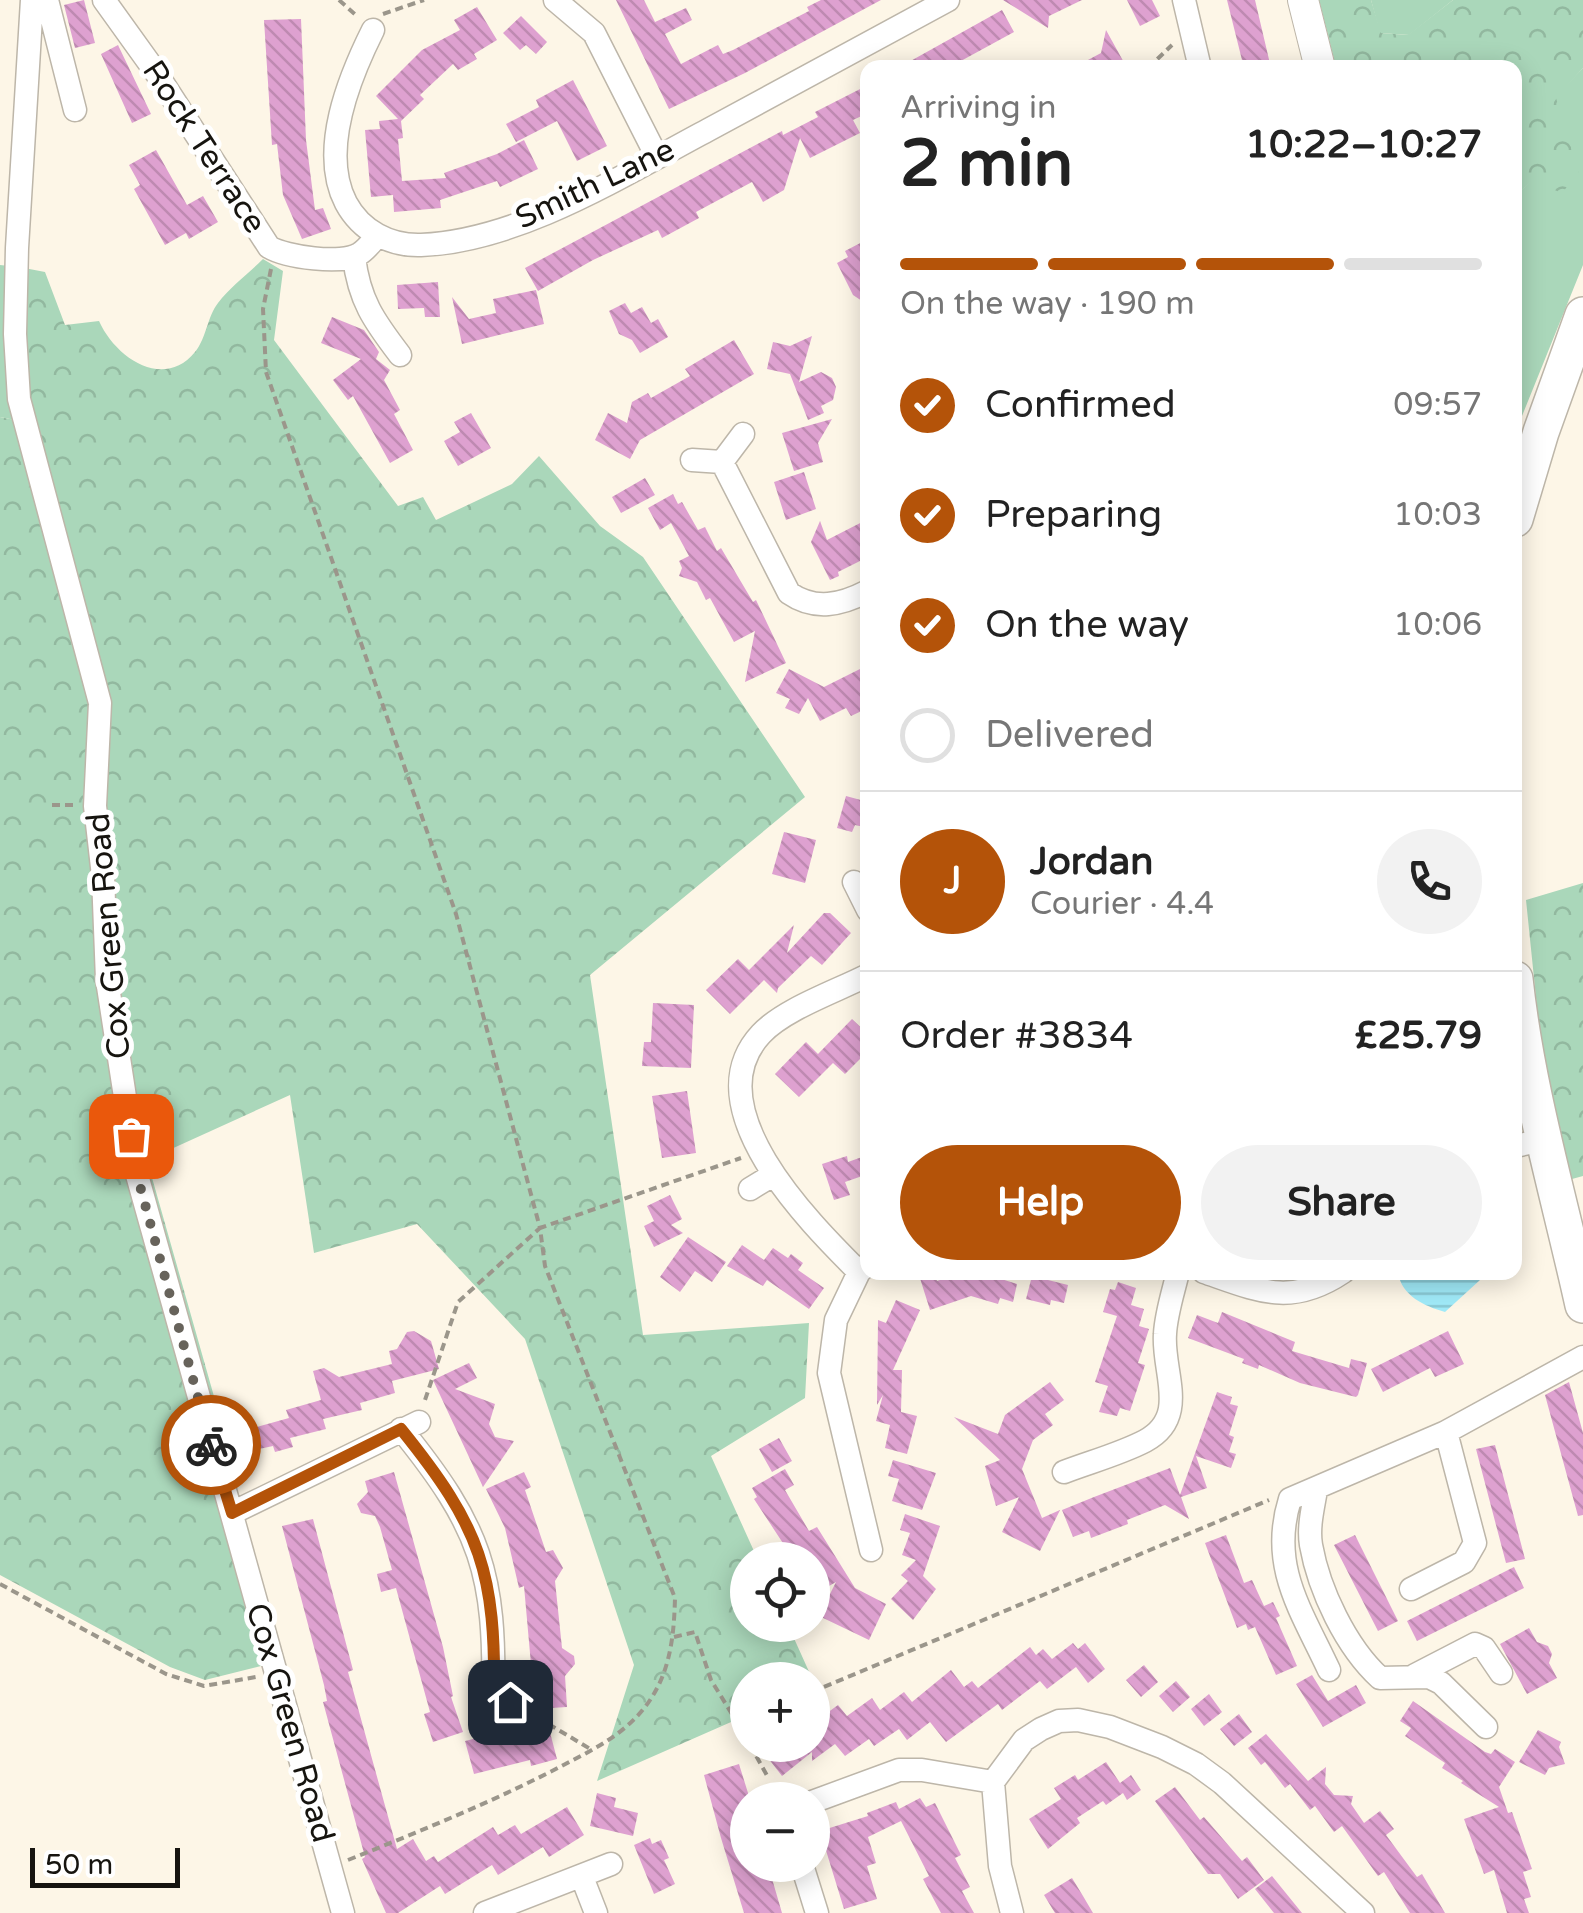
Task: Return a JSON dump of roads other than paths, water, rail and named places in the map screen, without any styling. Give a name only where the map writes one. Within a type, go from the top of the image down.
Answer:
[{"type":"highway","points":[[1522,476],[1528,439],[1583,315]]},
{"type":"highway","points":[[1522,1050],[1529,1143],[1578,1258],[1583,1304]]},
{"type":"main road","points":[[1303,0],[1318,60]]},
{"type":"street","name":"Cox Green Road","points":[[32,0],[14,334],[19,399],[100,703],[95,806],[103,876],[107,980],[137,1175],[344,1913]]},
{"type":"street","points":[[46,0],[76,110]]},
{"type":"street","name":"Rock Terrace","points":[[104,0],[269,247],[293,256],[346,260],[354,256]]},
{"type":"street","points":[[555,0],[594,34],[657,157]]},
{"type":"street","name":"Smith Lane","points":[[377,236],[400,244],[424,245],[483,234],[556,210],[948,0]]},
{"type":"street","points":[[1184,0],[1198,60]]},
{"type":"street","points":[[376,31],[354,76],[334,158],[336,178],[351,213],[377,236],[354,256],[357,288],[375,323],[400,354]]},
{"type":"street","points":[[722,462],[743,434]]},
{"type":"street","points":[[692,460],[722,462]]},
{"type":"street","points":[[722,462],[789,593],[822,605],[860,595]]},
{"type":"street","points":[[860,979],[771,1024],[752,1046],[740,1074],[742,1098],[773,1175],[791,1201],[860,1265]]},
{"type":"street","points":[[750,1189],[773,1175]]},
{"type":"street","points":[[860,1274],[836,1320],[828,1373],[871,1550]]},
{"type":"street","points":[[1074,1461],[1146,1441],[1169,1416],[1172,1387],[1164,1332],[1176,1280]]},
{"type":"street","points":[[1227,1280],[1262,1292],[1285,1294],[1305,1292],[1328,1280]]},
{"type":"street","points":[[1329,1670],[1284,1567],[1282,1526],[1290,1499],[1446,1432],[1583,1357]]},
{"type":"street","points":[[232,1513],[410,1426],[470,1528],[483,1564],[494,1640],[494,1700]]},
{"type":"street","points":[[1411,1589],[1435,1568],[1464,1562],[1475,1542],[1446,1432]]},
{"type":"street","points":[[1316,1490],[1310,1542],[1319,1573],[1340,1623],[1369,1668],[1380,1678],[1396,1680],[1415,1675],[1474,1644],[1484,1648],[1501,1673]]},
{"type":"street","points":[[1415,1675],[1441,1683],[1486,1726]]},
{"type":"street","points":[[1012,1913],[1000,1866],[993,1782],[1024,1740],[1058,1721],[1078,1720],[1162,1746],[1222,1783],[1362,1913]]},
{"type":"street","points":[[830,1795],[898,1770],[922,1770],[993,1782]]},
{"type":"street","points":[[485,1913],[611,1864]]},
{"type":"street","points":[[582,1877],[596,1913]]},
{"type":"street","points":[[807,1882],[817,1913]]},
{"type":"water","points":[[1480,1280],[1445,1312],[1415,1299],[1400,1281]]}]
